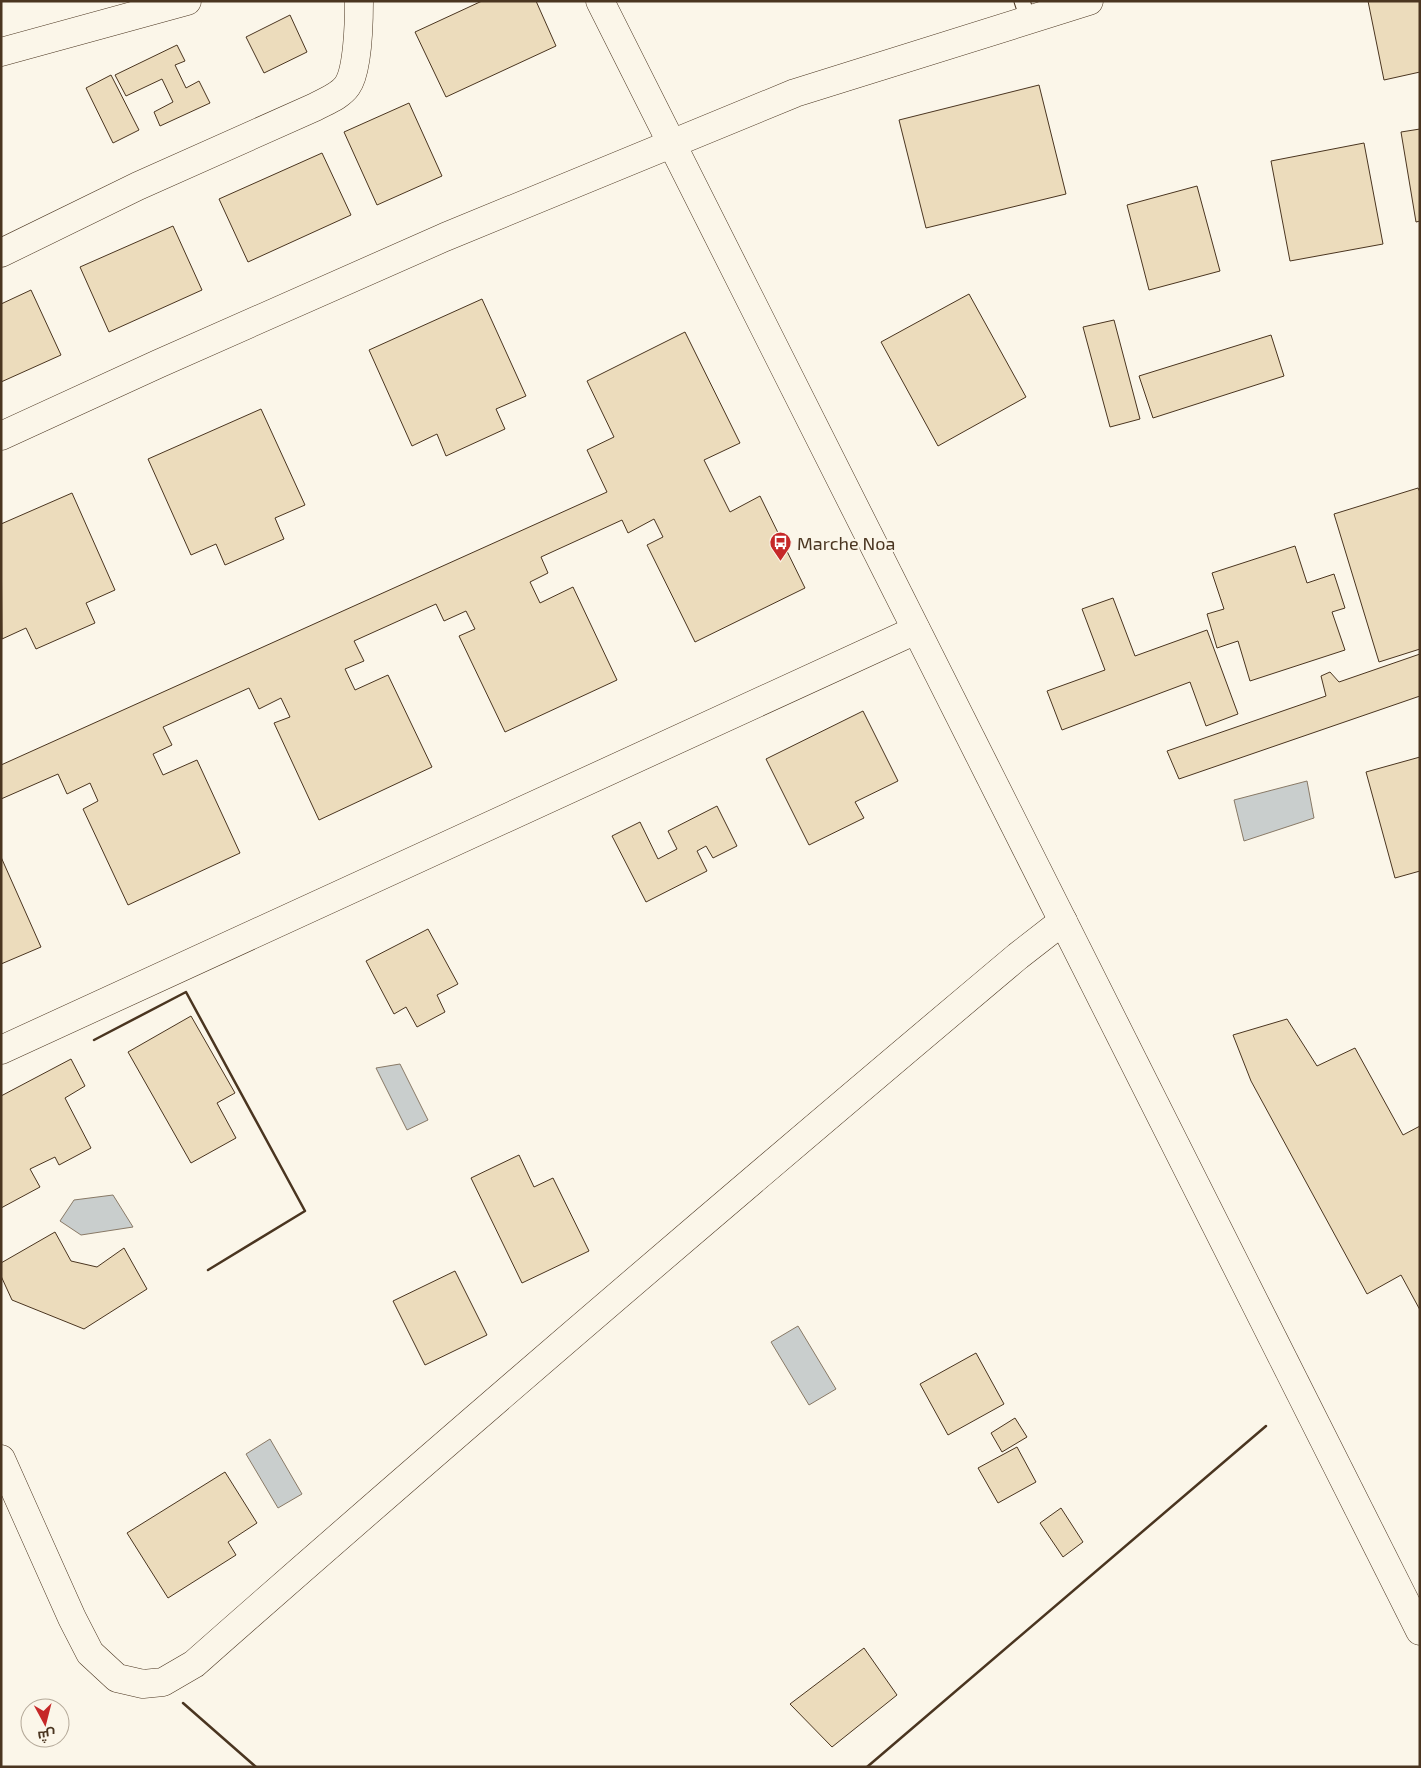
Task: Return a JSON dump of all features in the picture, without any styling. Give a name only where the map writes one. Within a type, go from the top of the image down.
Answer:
[{"type":"street","points":[[1,52],[187,1]]},
{"type":"street","points":[[1,253],[138,186],[315,107],[337,95],[347,86],[353,75],[359,23],[359,1]]},
{"type":"street","points":[[600,1],[1420,1631]]},
{"type":"street","points":[[1,436],[445,237],[794,92],[1025,10],[1089,1]]},
{"type":"street","points":[[1,1050],[916,630]]},
{"type":"street","points":[[1,1459],[72,1618],[90,1653],[117,1678],[143,1684],[163,1682],[194,1664],[505,1391],[740,1190],[1018,956],[1063,921]]},
{"type":"shaded area","points":[[1307,781],[1314,818],[1244,841],[1234,800]]},
{"type":"shaded area","points":[[400,1064],[428,1120],[407,1130],[376,1068]]},
{"type":"shaded area","points":[[113,1195],[133,1227],[81,1235],[60,1221],[74,1200]]},
{"type":"shaded area","points":[[798,1326],[836,1389],[809,1405],[771,1342]]},
{"type":"shaded area","points":[[270,1439],[302,1494],[278,1508],[246,1454]]},
{"type":"building","points":[[482,1],[536,1],[556,46],[446,97],[415,32]]},
{"type":"building","points":[[1368,1],[1420,1],[1420,72],[1384,80]]},
{"type":"building","points":[[290,15],[307,52],[264,73],[246,37]]},
{"type":"building","points":[[177,45],[185,61],[175,65],[186,88],[199,81],[210,103],[160,126],[154,112],[173,102],[162,79],[126,96],[115,75]]},
{"type":"building","points":[[111,75],[139,130],[113,143],[86,88]]},
{"type":"building","points":[[1039,85],[1066,194],[926,228],[899,120]]},
{"type":"building","points":[[409,103],[442,176],[377,205],[344,132]]},
{"type":"building","points":[[1420,129],[1420,221],[1416,222],[1401,132]]},
{"type":"building","points":[[1364,143],[1383,244],[1290,261],[1271,161]]},
{"type":"building","points":[[322,153],[351,215],[248,262],[219,199]]},
{"type":"building","points":[[1197,186],[1220,271],[1149,290],[1127,205]]},
{"type":"building","points":[[173,226],[202,290],[109,332],[80,267]]},
{"type":"building","points":[[31,290],[61,355],[1,382],[1,304]]},
{"type":"building","points":[[969,294],[1026,397],[938,446],[881,342]]},
{"type":"building","points":[[482,299],[526,396],[496,409],[505,429],[446,456],[437,434],[412,446],[369,350]]},
{"type":"building","points":[[1114,320],[1140,419],[1110,427],[1083,327]]},
{"type":"building","points":[[685,332],[740,443],[704,460],[730,512],[760,496],[805,588],[695,642],[647,545],[663,537],[654,519],[628,533],[622,520],[541,557],[548,573],[530,582],[540,603],[573,587],[617,680],[505,732],[459,636],[475,629],[466,611],[444,621],[436,604],[354,641],[364,661],[345,669],[355,690],[388,675],[432,767],[319,820],[274,723],[290,717],[281,698],[259,709],[249,688],[163,727],[172,745],[153,754],[163,775],[197,760],[240,853],[128,905],[83,809],[98,801],[90,783],[67,794],[58,774],[1,799],[1,765],[607,492],[587,450],[614,437],[587,381]]},
{"type":"building","points":[[1271,335],[1284,376],[1153,418],[1139,376]]},
{"type":"building","points":[[261,409],[305,505],[275,518],[284,539],[225,565],[216,544],[191,555],[148,459]]},
{"type":"building","points":[[1418,488],[1420,492],[1420,649],[1379,662],[1334,514]]},
{"type":"building","points":[[72,493],[115,590],[86,603],[95,623],[36,649],[26,628],[2,639],[1,524]]},
{"type":"building","points":[[1295,546],[1307,583],[1334,574],[1345,608],[1332,612],[1345,650],[1250,681],[1238,641],[1217,648],[1207,614],[1224,609],[1212,573]]},
{"type":"building","points":[[1113,598],[1135,656],[1207,630],[1238,714],[1206,726],[1190,682],[1062,730],[1047,691],[1105,670],[1082,609]]},
{"type":"building","points":[[1420,654],[1420,696],[1179,779],[1167,751],[1326,696],[1321,676],[1330,672],[1339,682]]},
{"type":"building","points":[[863,711],[898,781],[855,802],[864,818],[809,845],[766,759]]},
{"type":"building","points":[[1420,757],[1420,871],[1395,878],[1366,772]]},
{"type":"building","points":[[717,806],[737,846],[713,858],[706,846],[697,851],[707,871],[646,902],[612,836],[640,822],[658,859],[677,849],[668,831]]},
{"type":"building","points":[[1,857],[41,947],[1,964]]},
{"type":"building","points":[[428,929],[458,984],[437,995],[445,1012],[417,1027],[406,1007],[394,1014],[366,961]]},
{"type":"building","points":[[191,1016],[235,1093],[217,1103],[236,1138],[191,1163],[128,1052]]},
{"type":"building","points":[[1287,1019],[1317,1066],[1355,1048],[1403,1135],[1420,1126],[1420,1310],[1401,1275],[1367,1294],[1251,1081],[1233,1035]]},
{"type":"building","points":[[71,1059],[85,1086],[65,1098],[91,1148],[59,1165],[55,1157],[30,1169],[40,1187],[1,1208],[1,1096]]},
{"type":"building","points":[[519,1155],[534,1187],[553,1178],[589,1251],[522,1283],[471,1178]]},
{"type":"building","points":[[55,1232],[71,1261],[97,1267],[124,1248],[147,1289],[84,1329],[12,1300],[1,1276],[1,1263]]},
{"type":"building","points":[[455,1271],[487,1335],[425,1365],[393,1301]]},
{"type":"building","points":[[976,1353],[1004,1404],[948,1435],[920,1384]]},
{"type":"building","points":[[1015,1418],[1027,1437],[1002,1452],[991,1433]]},
{"type":"building","points":[[1017,1447],[1036,1482],[998,1503],[978,1468]]},
{"type":"building","points":[[225,1472],[257,1523],[228,1542],[236,1555],[168,1598],[127,1533]]},
{"type":"building","points":[[1061,1508],[1083,1542],[1063,1557],[1040,1523]]},
{"type":"building","points":[[864,1648],[897,1695],[832,1747],[790,1704]]},
{"type":"wall","points":[[94,1040],[186,992],[305,1211],[208,1270]]},
{"type":"wall","points":[[867,1767],[1266,1426]]},
{"type":"wall","points":[[183,1703],[256,1767]]},
{"type":"place","name":"Marche Noa","points":[[781,562]]}]
